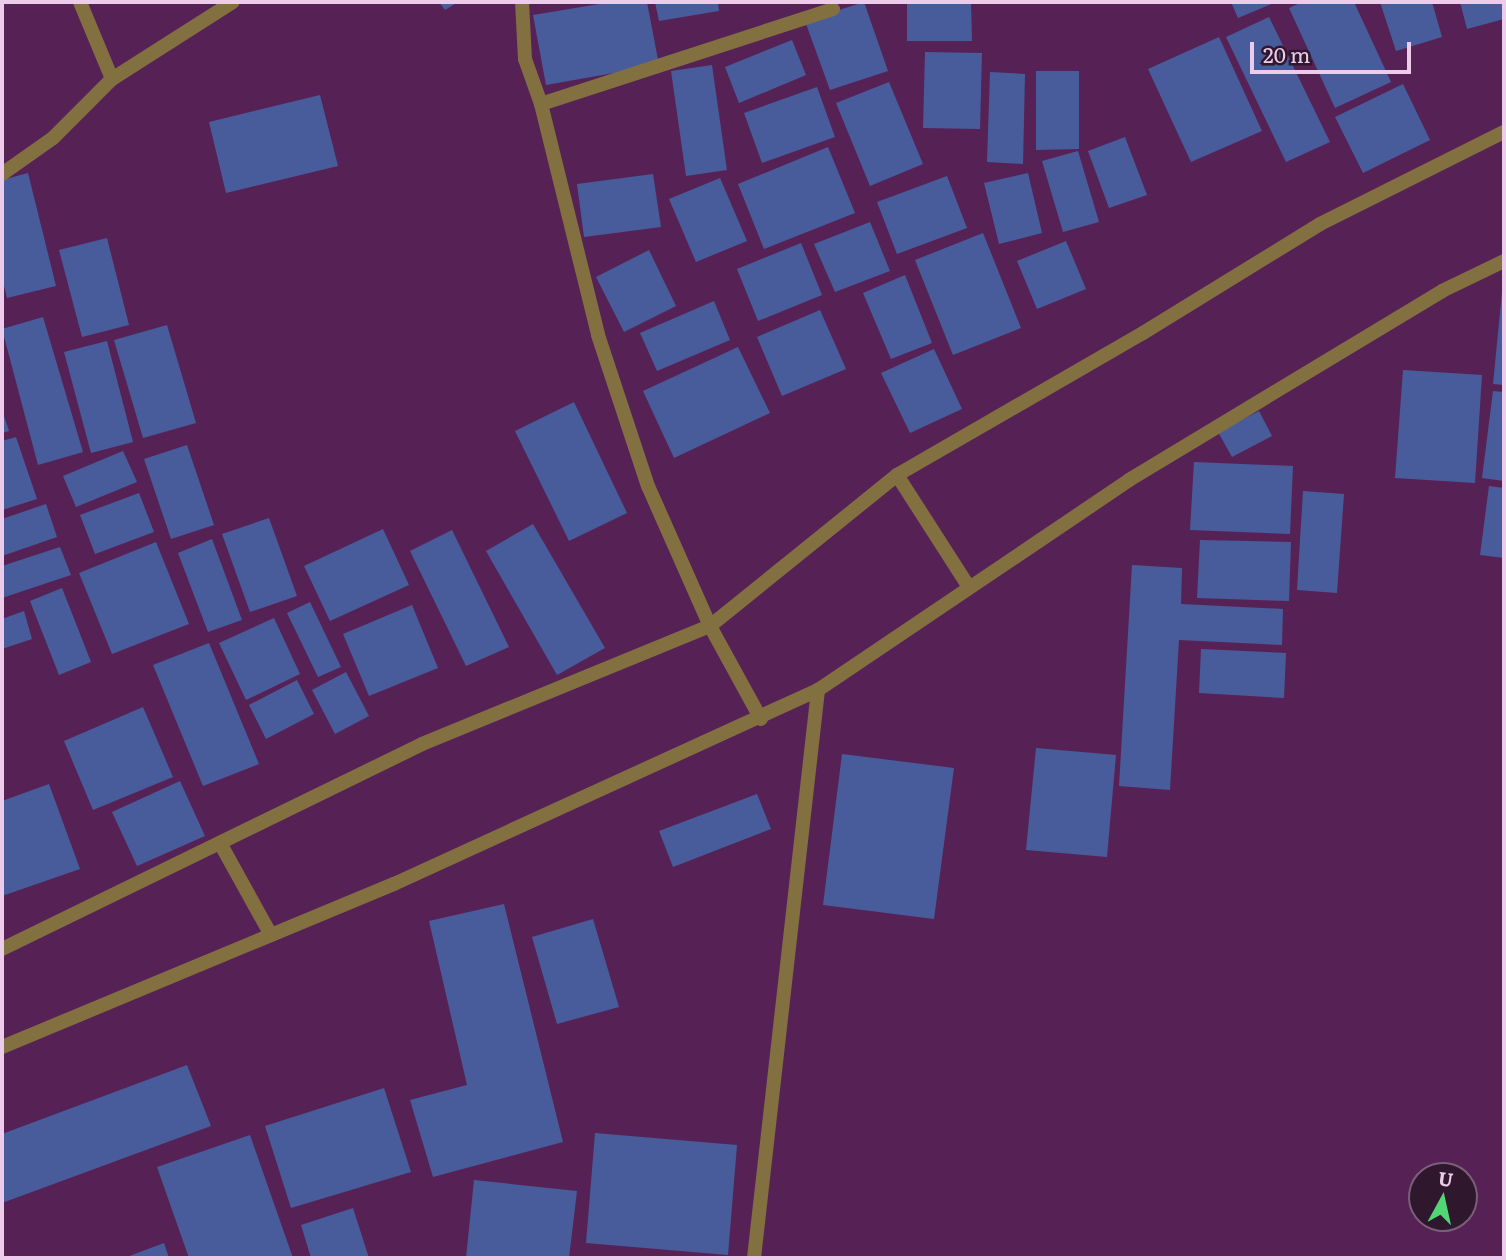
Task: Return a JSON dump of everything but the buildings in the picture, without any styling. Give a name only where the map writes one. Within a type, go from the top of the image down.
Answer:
[{"type":"street","points":[[80,2],[112,79]]},
{"type":"street","points":[[2,174],[53,138],[112,79],[233,2]]},
{"type":"street","points":[[522,2],[524,59],[541,104],[603,348],[648,486],[714,631],[749,691],[761,719]]},
{"type":"street","points":[[541,104],[833,9]]},
{"type":"street","points":[[2,949],[422,744],[714,631],[897,475],[1143,333],[1320,223],[1504,132]]},
{"type":"street","points":[[2,1047],[271,935],[761,719],[818,690],[1129,480],[1442,291],[1504,261]]},
{"type":"street","points":[[897,475],[969,587]]},
{"type":"street","points":[[754,1258],[818,690]]},
{"type":"street","points":[[220,843],[250,892],[271,935]]}]
